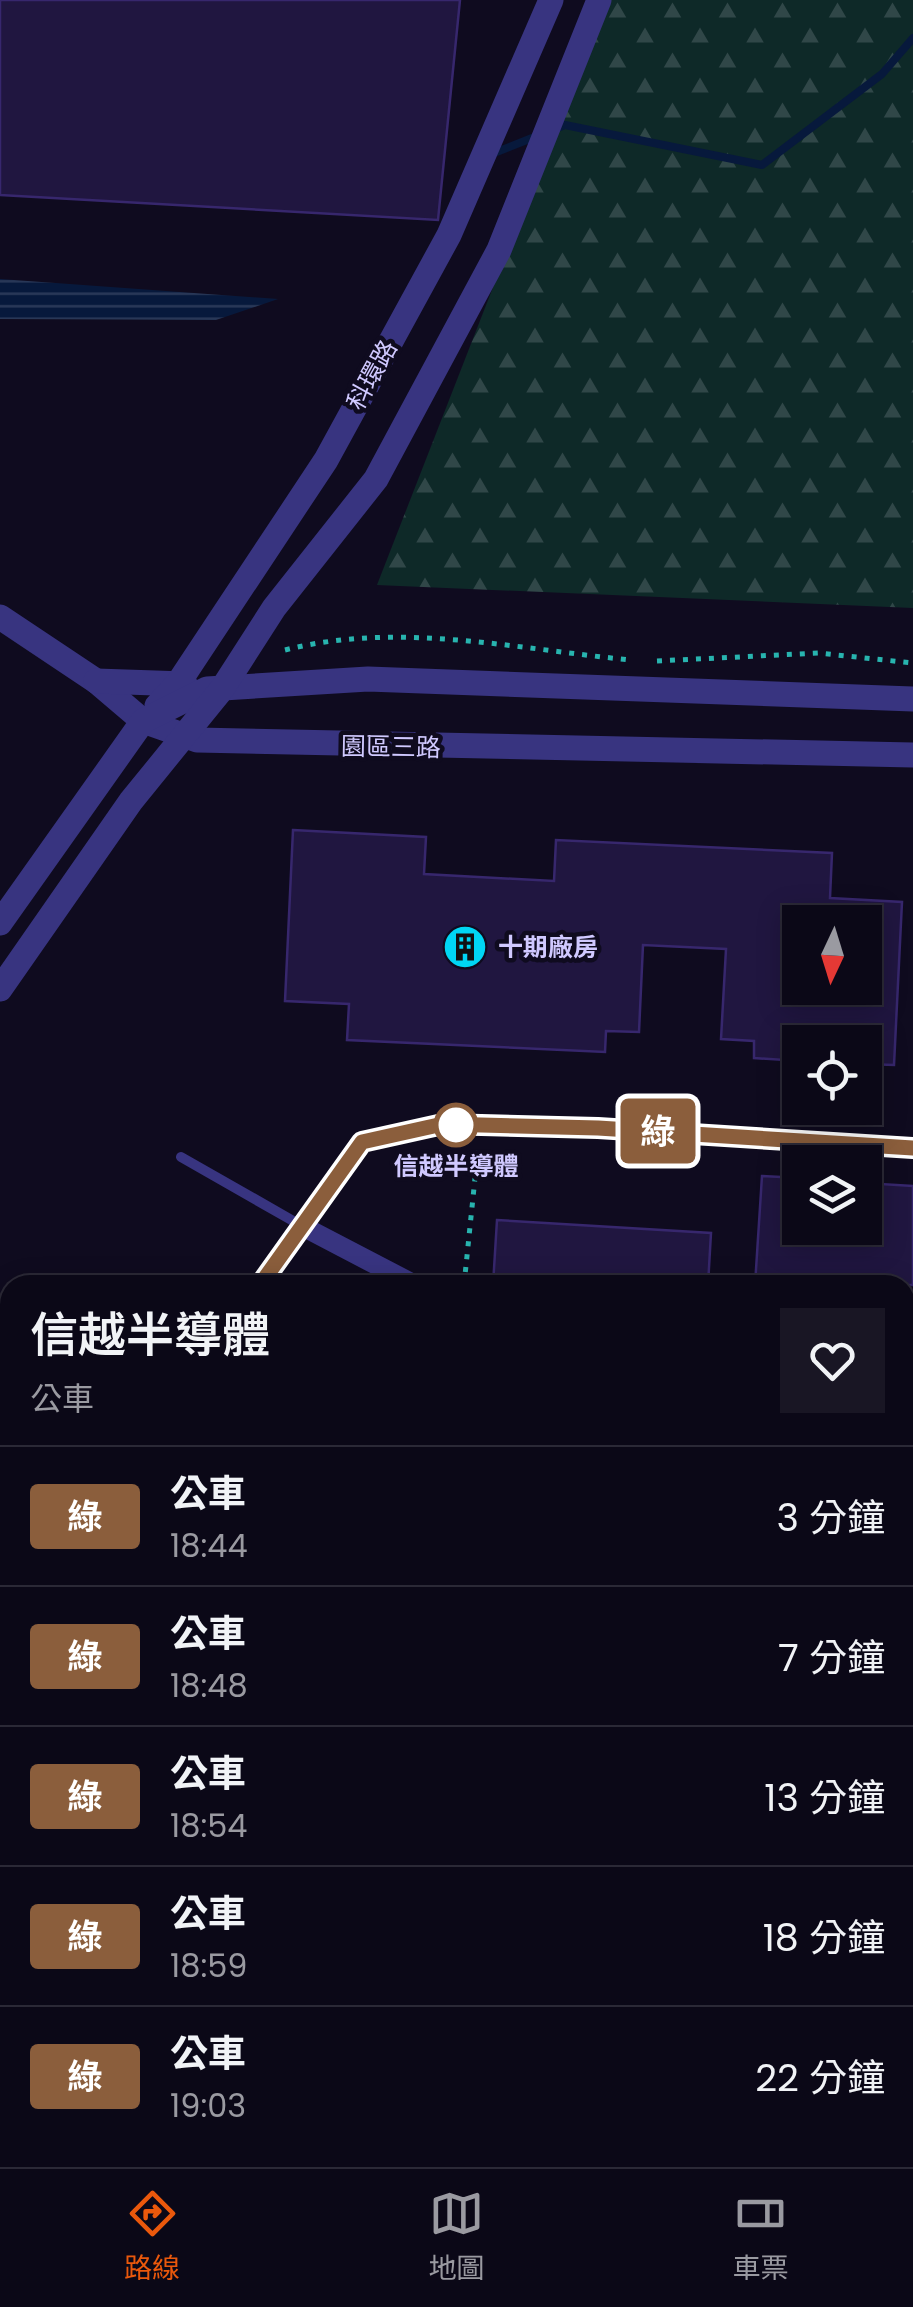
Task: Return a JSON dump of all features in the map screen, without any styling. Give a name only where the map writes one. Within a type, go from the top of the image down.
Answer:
[{"type":"street","name":"科環路","points":[[144,721],[178,682],[326,460],[450,235],[550,0]]},
{"type":"street","name":"科環路","points":[[179,736],[376,480],[499,250],[599,0]]},
{"type":"street","name":"園區三路","points":[[0,617],[96,680],[144,721],[179,736],[226,744],[913,755]]},
{"type":"street","points":[[266,619],[260,634],[264,666],[274,677],[291,681]]},
{"type":"street","points":[[96,680],[178,682],[214,689],[368,679],[913,698]]},
{"type":"street","points":[[0,923],[144,721],[214,689]]},
{"type":"street","points":[[0,989],[179,736]]},
{"type":"street","points":[[267,1275],[362,1142],[443,1124],[598,1128],[913,1148]]},
{"type":"street","points":[[302,1226],[396,1275]]},
{"type":"lane","points":[[182,1157],[302,1226]]},
{"type":"path","points":[[285,650],[321,641],[433,636],[644,662],[818,653],[913,663]]},
{"type":"path","points":[[465,1275],[481,1125]]},
{"type":"green space","points":[[605,0],[913,0],[913,608],[377,585]]},
{"type":"water","points":[[0,279],[278,299],[216,320],[0,319]]},
{"type":"building","points":[[0,0],[460,0],[438,220],[0,195]]},
{"type":"building","name":"十期廠房","points":[[293,830],[426,837],[424,874],[554,881],[556,840],[832,853],[830,898],[902,902],[894,1065],[882,1065],[882,1025],[782,1025],[782,1060],[754,1058],[754,1041],[721,1039],[726,949],[643,945],[639,1032],[606,1031],[605,1052],[347,1040],[349,1004],[285,1001]]},
{"type":"building","points":[[762,1176],[782,1177],[782,1245],[882,1245],[882,1184],[913,1186],[913,1275],[756,1275]]},
{"type":"building","points":[[497,1220],[711,1233],[709,1275],[494,1275]]},
{"type":"waterway","points":[[555,129],[565,125],[762,165],[882,74],[913,38]]},
{"type":"waterway","points":[[489,155],[537,136]]},
{"type":"bus line","name":"綠","points":[[267,1275],[362,1142],[443,1124],[598,1128],[913,1148]]},
{"type":"place","name":"十期廠房","points":[[465,947]]},
{"type":"place","name":"信越半導體","points":[[456,1125]]}]
